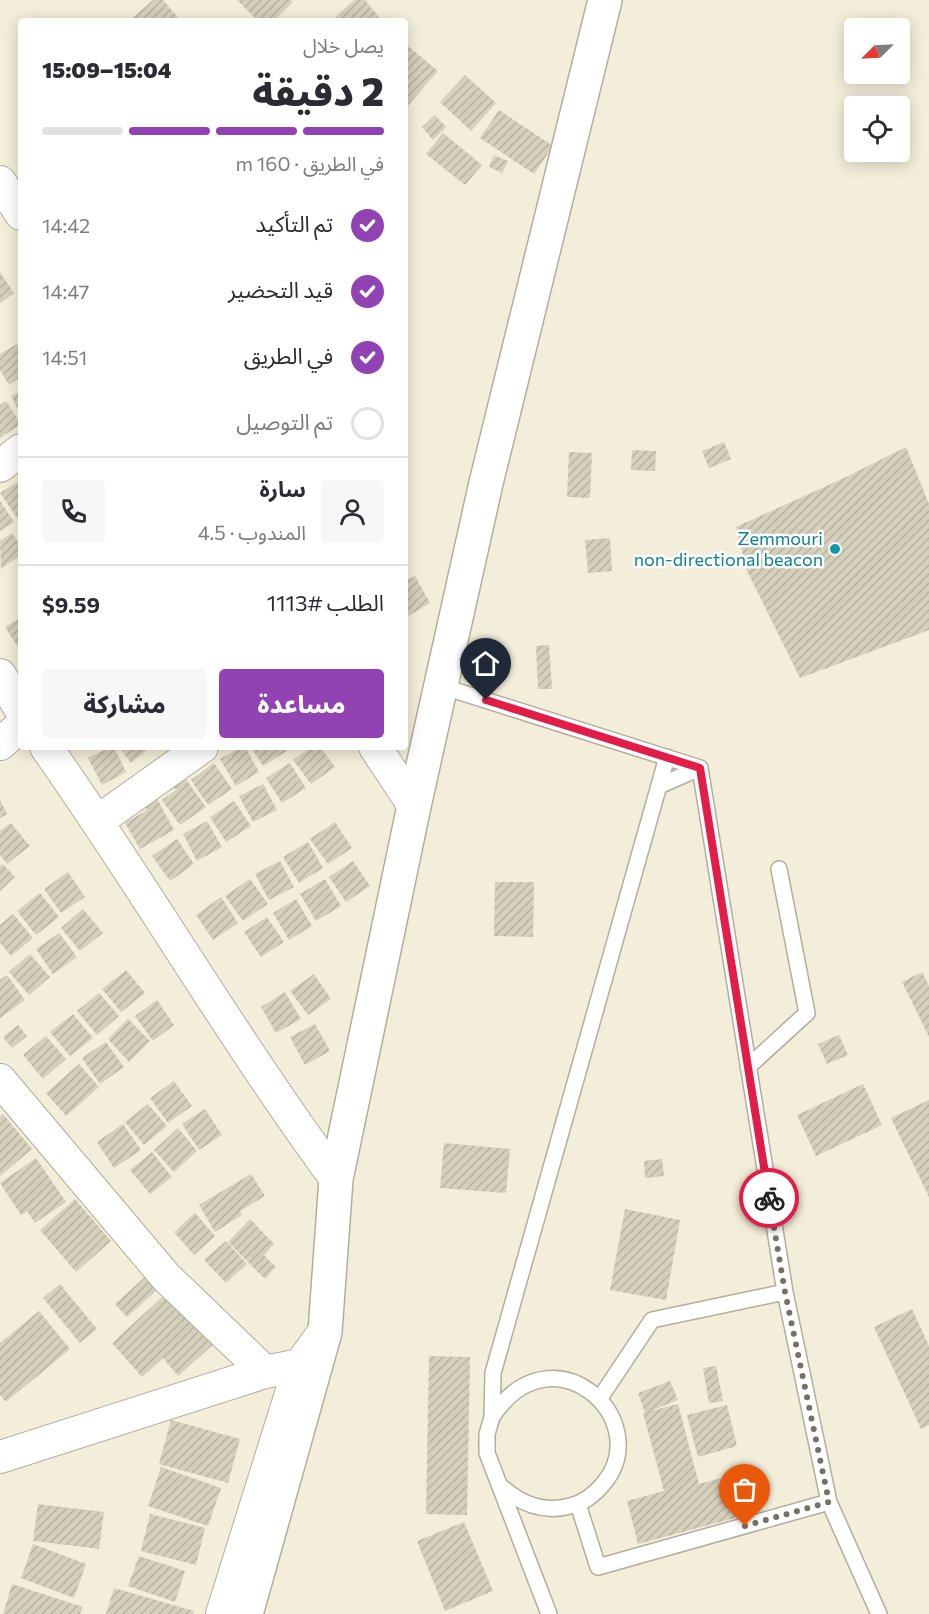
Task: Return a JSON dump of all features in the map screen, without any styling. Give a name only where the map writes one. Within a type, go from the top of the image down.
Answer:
[{"type":"main road","points":[[246,1614],[325,1332],[336,1179],[414,806],[486,483],[605,0]]},
{"type":"street","points":[[0,182],[18,209]]},
{"type":"street","points":[[0,466],[18,452]]},
{"type":"street","points":[[0,675],[18,705]]},
{"type":"street","points":[[0,744],[18,729]]},
{"type":"street","points":[[48,750],[98,821],[294,1123],[336,1179]]},
{"type":"street","points":[[98,821],[198,750]]},
{"type":"street","points":[[377,750],[414,806]]},
{"type":"street","points":[[0,1080],[166,1277],[265,1372]]},
{"type":"street","points":[[222,1614],[300,1365],[325,1332]]},
{"type":"street","points":[[2,1460],[265,1372],[300,1365]]},
{"type":"lane","points":[[441,686],[700,768]]},
{"type":"lane","points":[[549,1614],[502,1486],[492,1471],[487,1453],[487,1434],[492,1417],[493,1373],[667,757]]},
{"type":"lane","points":[[659,786],[700,768]]},
{"type":"lane","points":[[700,768],[785,1292],[829,1502],[879,1614]]},
{"type":"lane","points":[[748,1067],[807,1013],[778,869]]},
{"type":"lane","points":[[600,1398],[652,1320],[785,1292]]},
{"type":"lane","points":[[492,1417],[504,1399],[520,1386],[541,1379],[562,1378],[582,1385],[600,1398],[611,1416],[617,1436],[616,1457],[609,1477],[596,1493],[578,1504],[558,1509],[537,1508],[518,1500],[502,1486]]},
{"type":"lane","points":[[578,1504],[598,1567],[829,1502]]},
{"type":"building","points":[[153,0],[163,0],[178,18],[132,18]]},
{"type":"building","points":[[237,0],[291,0],[293,2],[277,18],[255,18]]},
{"type":"building","points":[[354,0],[365,0],[380,18],[334,18]]},
{"type":"building","points":[[408,46],[438,71],[408,106]]},
{"type":"building","points":[[465,75],[496,103],[471,131],[440,102]]},
{"type":"building","points":[[499,110],[553,146],[534,174],[480,138]]},
{"type":"building","points":[[435,115],[446,127],[433,140],[422,127]]},
{"type":"building","points":[[443,133],[482,165],[465,185],[426,154]]},
{"type":"building","points":[[494,155],[508,161],[502,173],[489,167]]},
{"type":"building","points":[[0,272],[14,293],[0,303]]},
{"type":"building","points":[[17,344],[18,346],[18,379],[9,385],[0,370],[0,354]]},
{"type":"building","points":[[18,392],[18,409],[11,396]]},
{"type":"building","points":[[6,401],[18,419],[18,426],[0,438],[0,405]]},
{"type":"building","points":[[724,442],[731,459],[709,468],[702,451]]},
{"type":"building","name":"Zemmouri non-directional beacon","points":[[906,447],[929,504],[929,630],[800,678],[747,571],[736,527]]},
{"type":"building","points":[[632,450],[656,451],[655,471],[631,470]]},
{"type":"building","points":[[569,452],[592,453],[590,498],[567,497]]},
{"type":"building","points":[[18,482],[18,519],[0,493]]},
{"type":"building","points":[[0,501],[14,522],[0,531]]},
{"type":"building","points":[[12,533],[18,542],[18,557],[1,569],[0,541]]},
{"type":"building","points":[[610,538],[612,571],[588,573],[585,540]]},
{"type":"building","points":[[415,576],[430,603],[408,616],[408,580]]},
{"type":"building","points":[[18,619],[18,647],[5,627]]},
{"type":"building","points":[[549,645],[552,689],[538,689],[536,646]]},
{"type":"building","points":[[104,750],[115,750],[126,772],[102,785],[88,758]]},
{"type":"building","points":[[121,750],[147,750],[131,763]]},
{"type":"building","points":[[236,750],[247,750],[259,772],[236,786],[220,759]]},
{"type":"building","points":[[253,750],[287,751],[263,766]]},
{"type":"building","points":[[308,750],[322,750],[335,767],[311,784],[293,760]]},
{"type":"building","points":[[214,763],[232,789],[208,805],[191,780]]},
{"type":"building","points":[[290,763],[306,788],[282,803],[266,778]]},
{"type":"building","points":[[177,767],[206,807],[180,825],[162,800],[176,790],[166,775]]},
{"type":"building","points":[[263,784],[277,810],[253,822],[239,796]]},
{"type":"building","points":[[150,786],[174,830],[140,849],[125,823],[147,810],[137,793]]},
{"type":"building","points":[[0,800],[7,814],[0,818]]},
{"type":"building","points":[[234,801],[251,826],[226,842],[210,817]]},
{"type":"building","points":[[207,821],[222,847],[197,861],[183,834]]},
{"type":"building","points":[[335,822],[352,848],[328,864],[310,839]]},
{"type":"building","points":[[11,823],[30,846],[7,864],[0,855],[0,831]]},
{"type":"building","points":[[177,839],[194,864],[170,881],[152,856]]},
{"type":"building","points":[[308,842],[323,868],[299,883],[283,857]]},
{"type":"building","points":[[280,861],[294,887],[269,900],[255,874]]},
{"type":"building","points":[[353,861],[370,886],[346,902],[329,877]]},
{"type":"building","points":[[3,864],[15,877],[0,891],[0,866]]},
{"type":"building","points":[[68,872],[85,897],[61,913],[44,889]]},
{"type":"building","points":[[250,879],[268,904],[243,921],[225,896]]},
{"type":"building","points":[[325,879],[341,906],[316,921],[300,894]]},
{"type":"building","points":[[495,882],[534,882],[533,937],[494,936]]},
{"type":"building","points":[[40,893],[59,917],[36,935],[17,911]]},
{"type":"building","points":[[221,897],[238,923],[213,940],[196,915]]},
{"type":"building","points":[[296,899],[312,926],[289,940],[273,913]]},
{"type":"building","points":[[83,909],[103,933],[80,951],[61,928]]},
{"type":"building","points":[[13,914],[33,938],[11,956],[0,943],[0,925]]},
{"type":"building","points":[[267,917],[284,942],[261,957],[244,932]]},
{"type":"building","points":[[59,933],[77,957],[53,974],[36,949]]},
{"type":"building","points":[[30,954],[50,977],[29,995],[9,972]]},
{"type":"building","points":[[126,970],[145,993],[121,1012],[102,989]]},
{"type":"building","points":[[922,972],[929,986],[929,1037],[902,982]]},
{"type":"building","points":[[314,974],[331,999],[308,1015],[290,991]]},
{"type":"building","points":[[7,975],[25,1000],[0,1018],[0,980]]},
{"type":"building","points":[[285,992],[301,1019],[276,1033],[261,1007]]},
{"type":"building","points":[[99,993],[119,1016],[97,1035],[77,1011]]},
{"type":"building","points":[[157,1000],[174,1025],[153,1041],[135,1016]]},
{"type":"building","points":[[73,1014],[93,1038],[70,1056],[50,1032]]},
{"type":"building","points":[[128,1019],[150,1041],[129,1062],[108,1039]]},
{"type":"building","points":[[315,1024],[330,1051],[305,1065],[290,1037]]},
{"type":"building","points":[[18,1025],[27,1036],[12,1048],[3,1037]]},
{"type":"building","points":[[839,1035],[848,1055],[827,1064],[818,1044]]},
{"type":"building","points":[[46,1036],[66,1059],[43,1079],[23,1055]]},
{"type":"building","points":[[106,1042],[124,1067],[100,1084],[82,1058]]},
{"type":"building","points":[[79,1064],[99,1087],[66,1116],[46,1093]]},
{"type":"building","points":[[174,1081],[192,1106],[168,1123],[150,1098]]},
{"type":"building","points":[[863,1084],[882,1125],[816,1156],[797,1115]]},
{"type":"building","points":[[929,1100],[929,1197],[891,1118]]},
{"type":"building","points":[[148,1104],[167,1126],[144,1145],[125,1122]]},
{"type":"building","points":[[205,1109],[222,1135],[199,1150],[182,1124]]},
{"type":"building","points":[[3,1114],[32,1149],[0,1176],[0,1117]]},
{"type":"building","points":[[123,1124],[141,1150],[114,1168],[97,1142]]},
{"type":"building","points":[[178,1128],[197,1151],[174,1172],[154,1150]]},
{"type":"building","points":[[444,1143],[510,1149],[506,1193],[440,1188]]},
{"type":"building","points":[[152,1152],[172,1177],[150,1194],[130,1170]]},
{"type":"building","points":[[36,1158],[66,1202],[35,1223],[27,1211],[21,1215],[0,1183]]},
{"type":"building","points":[[662,1159],[664,1176],[645,1178],[644,1161]]},
{"type":"building","points":[[251,1174],[265,1196],[240,1211],[242,1215],[215,1232],[199,1205]]},
{"type":"building","points":[[75,1199],[111,1241],[76,1272],[40,1230]]},
{"type":"building","points":[[625,1209],[680,1220],[666,1300],[610,1290]]},
{"type":"building","points":[[195,1213],[215,1236],[194,1255],[174,1232]]},
{"type":"building","points":[[250,1219],[274,1244],[264,1255],[276,1267],[265,1279],[228,1242]]},
{"type":"building","points":[[226,1241],[247,1264],[226,1283],[204,1260]]},
{"type":"building","points":[[146,1276],[158,1289],[127,1317],[115,1304]]},
{"type":"building","points":[[60,1284],[97,1329],[80,1343],[43,1298]]},
{"type":"building","points":[[169,1291],[215,1343],[178,1376],[163,1358],[142,1377],[112,1343]]},
{"type":"building","points":[[912,1309],[929,1346],[929,1425],[921,1429],[874,1327]]},
{"type":"building","points":[[39,1311],[70,1349],[6,1402],[0,1395],[0,1343]]},
{"type":"building","points":[[429,1356],[470,1357],[467,1515],[426,1514]]},
{"type":"building","points":[[716,1366],[723,1401],[709,1403],[703,1368]]},
{"type":"building","points":[[670,1381],[678,1400],[645,1413],[638,1393]]},
{"type":"building","points":[[678,1404],[699,1484],[750,1470],[761,1511],[638,1544],[627,1501],[664,1491],[643,1413]]},
{"type":"building","points":[[727,1405],[737,1446],[698,1457],[687,1415]]},
{"type":"building","points":[[171,1420],[240,1439],[228,1483],[159,1464]]},
{"type":"building","points":[[161,1467],[221,1488],[208,1526],[148,1506]]},
{"type":"building","points":[[38,1504],[104,1512],[99,1549],[33,1541]]},
{"type":"building","points":[[150,1514],[205,1528],[196,1565],[141,1551]]},
{"type":"building","points":[[464,1522],[493,1591],[445,1611],[417,1541]]},
{"type":"building","points":[[33,1544],[86,1564],[74,1598],[21,1578]]},
{"type":"building","points":[[139,1556],[185,1571],[175,1602],[128,1586]]},
{"type":"building","points":[[12,1584],[83,1607],[80,1614],[3,1614]]},
{"type":"building","points":[[114,1588],[194,1611],[193,1614],[106,1614]]},
{"type":"way so far","points":[[745,1526],[829,1502],[785,1292],[769,1198]]},
{"type":"place","name":"Zemmouri non-directional beacon","points":[[835,549]]},
{"type":"route","points":[[486,700],[700,768],[769,1198]]}]
